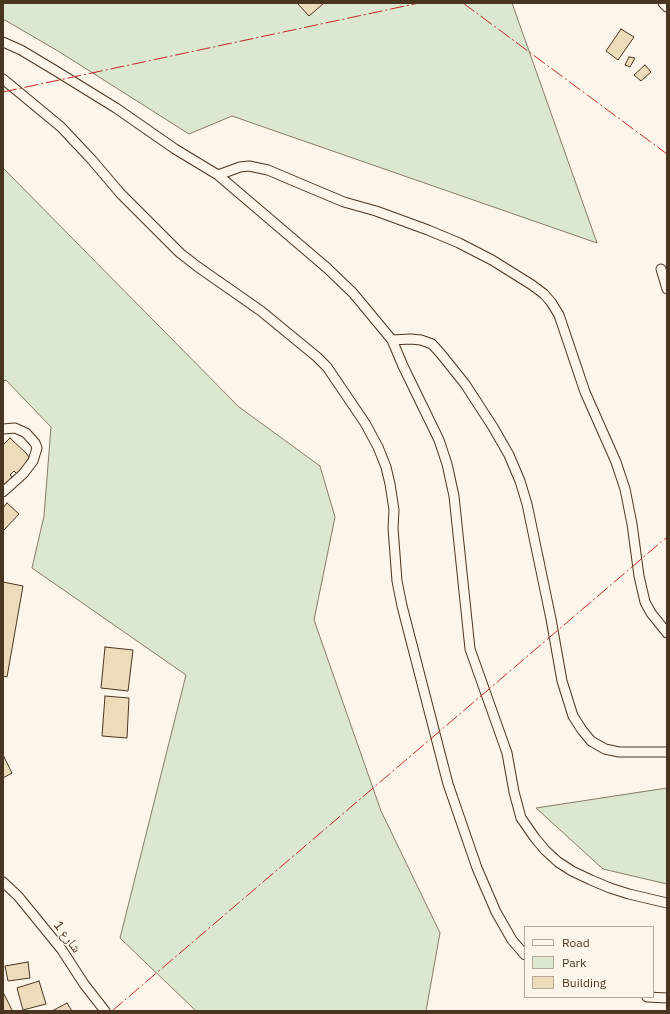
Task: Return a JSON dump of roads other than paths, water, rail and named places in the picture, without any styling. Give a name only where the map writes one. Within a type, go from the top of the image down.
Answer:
[{"type":"street","points":[[663,3],[667,7]]},
{"type":"street","points":[[3,42],[21,50],[116,108],[175,149],[218,175],[315,258],[353,293],[392,340],[439,440],[447,464],[454,496],[470,649],[507,753],[514,792],[521,818],[545,850],[558,862],[572,871],[610,888],[667,903]]},
{"type":"street","points":[[3,79],[61,127],[120,193],[180,252],[204,272],[261,311],[318,357],[365,423],[378,447],[390,484],[394,510],[394,548],[402,606],[448,784],[477,868],[496,912],[512,940],[524,953]]},
{"type":"street","points":[[218,175],[240,167],[249,166],[268,170],[344,202],[413,224],[459,243],[516,274],[544,294],[559,315],[585,392],[616,462],[632,524],[639,576],[645,602],[650,613],[667,633]]},
{"type":"street","points":[[662,269],[667,289]]},
{"type":"street","points":[[392,340],[411,339],[421,340],[432,344],[442,354],[465,384],[493,426],[509,455],[520,481],[527,504],[551,618],[562,681],[573,716],[582,730],[592,741],[605,748],[619,752],[667,752]]},
{"type":"street","points":[[3,429],[15,428],[26,433],[35,443],[37,448],[33,461],[23,474],[3,492]]},
{"type":"street","name":"شارع 1","points":[[3,882],[18,896],[62,950],[84,984],[105,1011]]},
{"type":"street","points":[[654,997],[667,998]]}]
